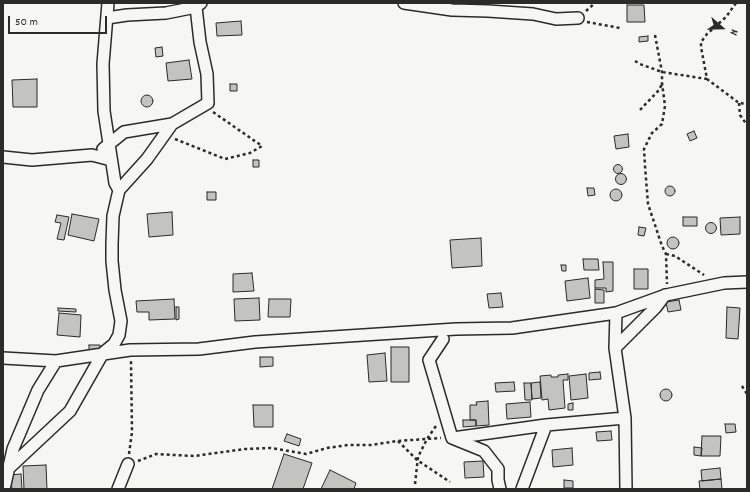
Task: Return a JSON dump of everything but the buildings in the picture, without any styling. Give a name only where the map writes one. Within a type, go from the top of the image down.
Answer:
[{"type":"street","points":[[108,3],[103,64],[104,111],[114,183],[119,190]]},
{"type":"street","points":[[404,3],[452,10],[532,14],[556,19],[578,18]]},
{"type":"street","points":[[92,155],[108,146],[124,132],[172,124],[208,103],[207,74],[200,42],[199,5],[166,13],[127,15],[107,18]]},
{"type":"street","points":[[8,469],[70,411],[102,353],[114,344],[119,335],[121,321],[115,290],[112,261],[113,216],[119,190],[147,159],[172,124]]},
{"type":"street","points":[[3,157],[32,160],[92,155],[111,160]]},
{"type":"street","points":[[3,358],[56,361],[130,350],[199,349],[255,342],[456,329],[512,328],[616,313],[666,295],[724,283],[747,282]]},
{"type":"street","points":[[615,348],[666,295]]},
{"type":"street","points":[[616,313],[615,348],[625,418],[626,489]]},
{"type":"street","points":[[443,339],[429,360],[452,438]]},
{"type":"street","points":[[4,489],[13,449],[38,390],[56,361]]},
{"type":"street","points":[[452,438],[625,418]]},
{"type":"street","points":[[522,489],[546,426]]},
{"type":"street","points":[[452,438],[484,451],[498,469],[500,489]]},
{"type":"street","points":[[118,489],[128,464]]},
{"type":"path","points":[[578,18],[595,3]]},
{"type":"path","points":[[707,79],[700,47],[701,42],[707,34],[726,17],[736,3]]},
{"type":"path","points":[[578,18],[620,28]]},
{"type":"path","points":[[655,35],[662,72],[665,106],[662,124],[652,133],[644,149],[644,155],[648,204],[666,254],[666,295]]},
{"type":"path","points":[[635,61],[662,72],[707,79],[739,103],[747,104]]},
{"type":"path","points":[[640,110],[659,90],[662,83]]},
{"type":"path","points":[[165,135],[225,159],[250,153],[262,146],[213,112],[208,103]]},
{"type":"path","points":[[739,103],[740,115],[747,125]]},
{"type":"path","points":[[666,254],[675,256],[709,277],[724,283]]},
{"type":"path","points":[[130,350],[132,432],[128,464],[156,454],[194,456],[245,449],[271,448],[306,454],[327,448],[348,445],[371,445],[397,441],[452,438]]},
{"type":"path","points":[[742,386],[747,394]]},
{"type":"path","points":[[415,484],[417,460],[427,439],[445,415]]},
{"type":"path","points":[[397,441],[417,460],[450,482]]}]
